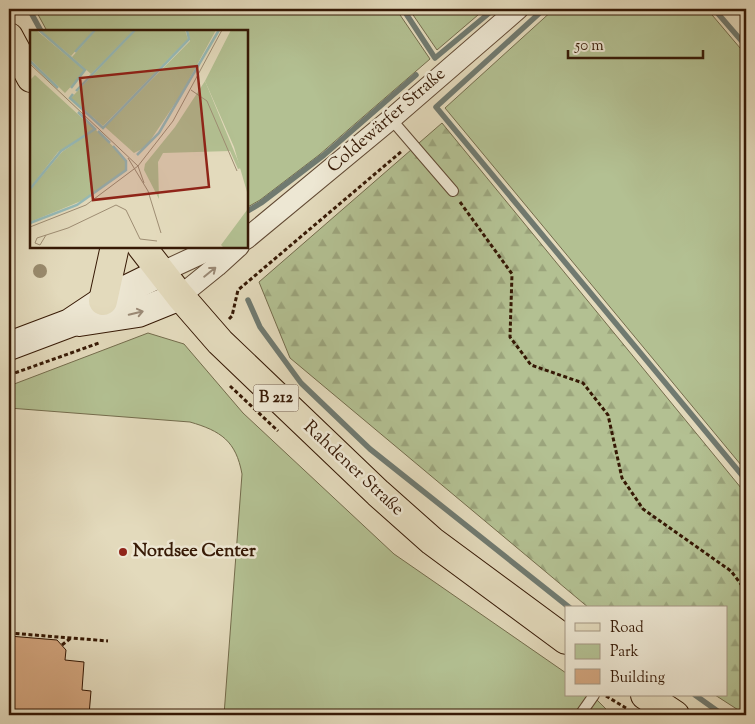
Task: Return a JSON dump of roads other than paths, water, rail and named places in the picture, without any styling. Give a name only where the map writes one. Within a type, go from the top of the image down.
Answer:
[{"type":"main road","points":[[9,37],[30,76]]},
{"type":"main road","points":[[102,301],[115,248]]},
{"type":"main road","name":"B 212","points":[[143,248],[162,272]]},
{"type":"main road","name":"Rahdener Straße","points":[[162,272],[180,296],[212,332],[278,400],[378,494],[432,541],[565,639]]},
{"type":"main road","points":[[639,704],[675,715]]},
{"type":"street","name":"Coldewärfer Straße","points":[[249,235],[288,206],[518,9]]},
{"type":"street","points":[[70,323],[102,301],[214,248]]},
{"type":"street","points":[[9,346],[70,323],[138,313],[180,296],[237,248]]},
{"type":"lane","points":[[391,119],[453,191]]},
{"type":"lane","points":[[580,715],[593,696]]},
{"type":"waterway","points":[[29,9],[40,30]]},
{"type":"waterway","points":[[403,9],[435,58],[494,9]]},
{"type":"waterway","points":[[544,9],[436,107],[746,480]]},
{"type":"waterway","points":[[714,9],[746,46]]},
{"type":"waterway","points":[[248,211],[324,155],[416,75]]},
{"type":"waterway","points":[[248,300],[260,327],[301,383],[370,449],[567,606]]},
{"type":"waterway","points":[[696,696],[723,715]]},
{"type":"place","name":"Nordsee Center","points":[[123,552]]}]
